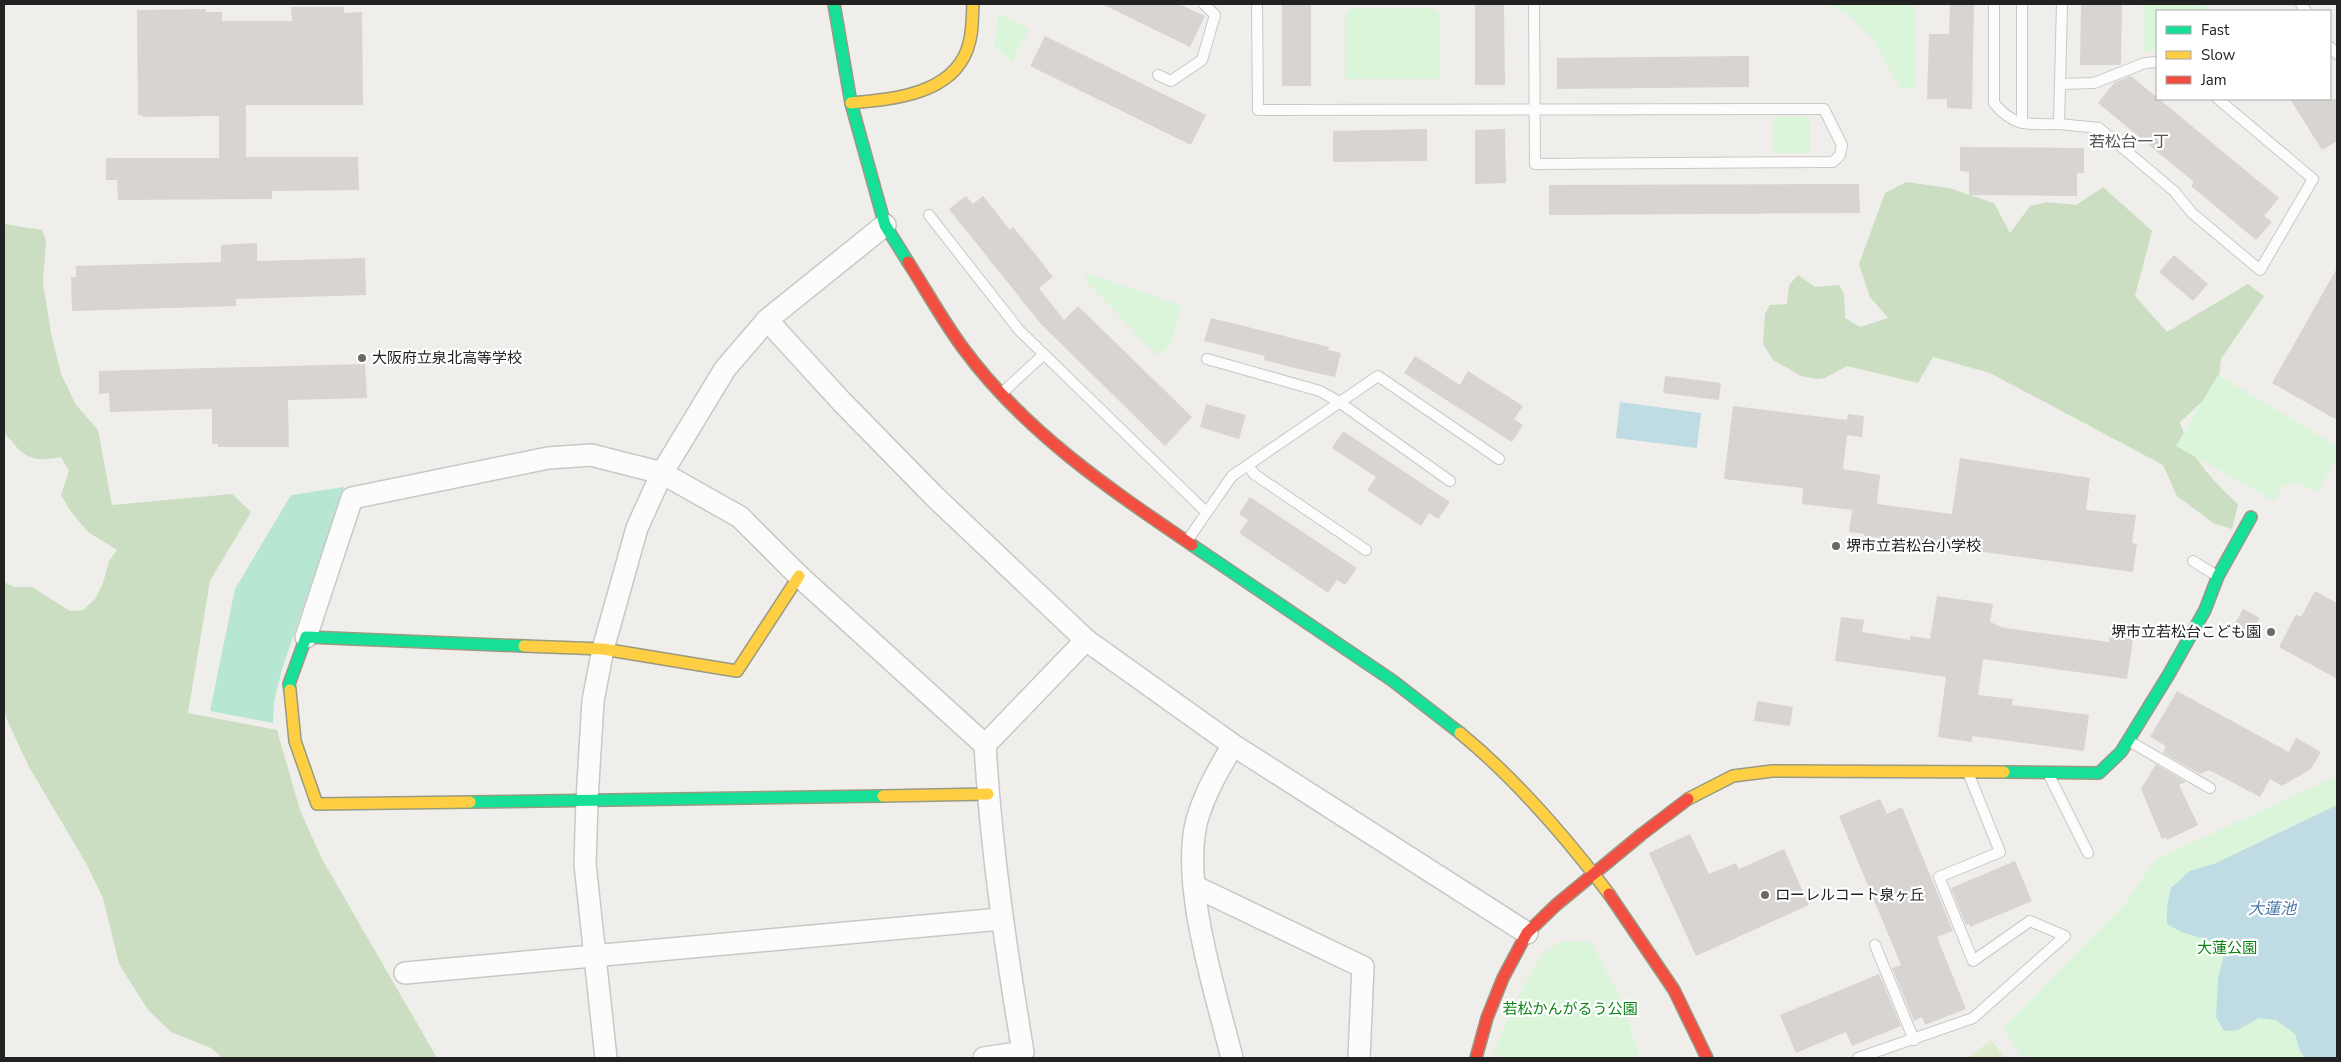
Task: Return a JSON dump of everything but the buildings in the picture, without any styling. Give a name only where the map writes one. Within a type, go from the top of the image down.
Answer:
[{"type":"street","points":[[834,4],[851,103],[885,225],[963,348],[1002,394],[1046,438],[1104,485],[1394,682],[1462,735],[1518,787],[1571,844],[1611,896],[1674,990],[1707,1058]]},
{"type":"street","points":[[851,103],[889,99],[929,88],[952,73],[965,56],[971,33],[973,4]]},
{"type":"street","points":[[606,1058],[584,864],[587,800],[594,701],[603,648],[637,528],[662,473],[718,378],[767,320],[885,225]]},
{"type":"street","points":[[767,320],[842,402],[936,498],[1086,640],[1233,744],[1527,933]]},
{"type":"street","points":[[984,1058],[1023,1052],[1001,918],[988,794],[986,745],[799,576],[740,517],[662,473],[591,455],[548,458],[352,498],[289,684],[295,741],[317,804],[988,794]]},
{"type":"street","points":[[1476,1058],[1487,1018],[1503,978],[1527,933],[1556,904],[1693,796],[1732,776],[1772,770],[2099,773],[2116,757],[2128,741],[2206,610],[2218,576],[2251,517]]},
{"type":"street","points":[[306,637],[603,648],[737,671],[799,576]]},
{"type":"street","points":[[986,745],[1086,640]]},
{"type":"street","points":[[1232,1058],[1201,929],[1192,861],[1197,821],[1211,782],[1233,744]]},
{"type":"street","points":[[1194,886],[1363,967],[1359,1058]]},
{"type":"street","points":[[406,973],[1001,918]]},
{"type":"lane","points":[[1158,75],[1171,81],[1202,60],[1215,15],[1204,4]]},
{"type":"lane","points":[[1257,4],[1258,110],[1535,109],[1824,109],[1842,145],[1840,155],[1833,162],[1535,164],[1535,109],[1534,4]]},
{"type":"lane","points":[[1994,4],[1994,103],[2004,115],[2015,122],[2022,123],[2099,128],[2174,191],[2192,213],[2260,270],[2313,179],[2219,100]]},
{"type":"lane","points":[[2022,4],[2022,123]]},
{"type":"lane","points":[[2059,124],[2062,4]]},
{"type":"lane","points":[[2060,84],[2094,83],[2145,63],[2156,62]]},
{"type":"lane","points":[[929,215],[1019,330],[1206,512]]},
{"type":"lane","points":[[1002,394],[1043,355]]},
{"type":"lane","points":[[1206,359],[1320,391],[1340,402],[1450,481]]},
{"type":"lane","points":[[1186,542],[1232,476],[1378,376],[1500,459]]},
{"type":"lane","points":[[1248,465],[1254,474],[1366,550]]},
{"type":"lane","points":[[2193,561],[2218,576]]},
{"type":"lane","points":[[2128,741],[2210,788]]},
{"type":"lane","points":[[1858,1058],[1973,1018],[2065,936],[2030,921],[1974,961],[1939,877],[2000,852],[1968,772]]},
{"type":"lane","points":[[2048,774],[2088,853]]},
{"type":"lane","points":[[1875,945],[1914,1040]]},
{"type":"green space","points":[[1828,4],[1915,4],[1916,88],[1901,89],[1872,38],[1850,16]]},
{"type":"green space","points":[[2143,4],[2204,4],[2207,10],[2156,10],[2156,51],[2143,51]]},
{"type":"green space","points":[[1351,8],[1433,8],[1440,14],[1440,79],[1345,79],[1345,15]]},
{"type":"green space","points":[[999,13],[1029,29],[1012,62],[994,46]]},
{"type":"green space","points":[[1773,117],[1810,117],[1810,153],[1773,153]]},
{"type":"green space","points":[[1906,182],[1949,188],[1994,203],[2010,233],[2030,206],[2046,202],[2076,205],[2103,187],[2152,231],[2135,296],[2167,332],[2248,284],[2264,296],[2221,359],[2218,387],[2180,422],[2190,446],[2203,467],[2238,504],[2232,529],[2213,523],[2177,496],[2163,465],[1990,373],[1933,357],[1918,383],[1847,366],[1825,378],[1817,379],[1801,376],[1773,360],[1763,344],[1765,314],[1770,305],[1787,304],[1789,285],[1798,275],[1815,287],[1839,285],[1844,294],[1845,318],[1860,327],[1888,318],[1870,297],[1859,264],[1885,193]]},
{"type":"green space","points":[[4,224],[42,230],[46,240],[43,283],[51,333],[61,374],[76,405],[98,430],[112,505],[232,494],[251,512],[210,581],[188,713],[277,730],[300,810],[322,859],[437,1058],[223,1058],[211,1048],[171,1032],[148,1010],[119,964],[103,898],[86,863],[29,767],[7,720],[4,709],[4,582],[14,587],[32,587],[70,611],[83,610],[95,599],[103,583],[109,561],[117,550],[88,532],[71,512],[61,495],[69,471],[61,457],[41,459],[28,456],[4,432]]},
{"type":"green space","points":[[1089,274],[1182,306],[1170,346],[1157,355],[1084,279]]},
{"type":"green space","points":[[2218,375],[2337,446],[2337,458],[2317,492],[2299,483],[2283,486],[2274,501],[2176,446]]},
{"type":"green space","points":[[344,487],[282,669],[274,702],[273,723],[210,711],[235,589],[291,495]]},
{"type":"green space","name":"大蓮公園","points":[[2337,776],[2337,1058],[2022,1058],[2003,1028],[2128,901],[2130,895],[2157,859]]},
{"type":"green space","name":"若松かんがるう公園","points":[[1559,942],[1591,942],[1621,999],[1640,1058],[1493,1058],[1508,1019],[1529,976],[1544,954]]},
{"type":"green space","points":[[1991,1040],[2005,1058],[1969,1058]]},
{"type":"water","points":[[1620,402],[1701,413],[1697,448],[1616,438]]},
{"type":"water","name":"大蓮池","points":[[2337,805],[2337,1058],[2305,1058],[2300,1051],[2295,1034],[2276,1020],[2259,1018],[2238,1030],[2224,1031],[2216,1017],[2218,978],[2224,954],[2219,943],[2181,932],[2167,924],[2167,906],[2171,888],[2190,871],[2214,864]]},
{"type":"traffic: fast","points":[[834,4],[851,103],[885,225],[908,262]]},
{"type":"traffic: fast","points":[[2004,772],[2099,773],[2121,752],[2169,674],[2205,610],[2218,576],[2251,517]]},
{"type":"traffic: fast","points":[[1192,545],[1393,681],[1460,733]]},
{"type":"traffic: fast","points":[[290,690],[289,684],[306,637],[524,646]]},
{"type":"traffic: fast","points":[[470,802],[883,796]]},
{"type":"traffic: slow","points":[[851,103],[918,92],[947,77],[959,65],[967,50],[971,33],[973,4]]},
{"type":"traffic: slow","points":[[524,646],[603,649],[737,671],[799,576]]},
{"type":"traffic: slow","points":[[290,690],[295,741],[317,804],[470,802]]},
{"type":"traffic: slow","points":[[1460,733],[1501,769],[1539,809],[1609,894]]},
{"type":"traffic: slow","points":[[1688,799],[1733,776],[1772,771],[2004,772]]},
{"type":"traffic: slow","points":[[883,796],[988,794]]},
{"type":"traffic: jam","points":[[908,262],[963,348],[1013,406],[1040,432],[1099,480],[1192,545]]},
{"type":"traffic: jam","points":[[1476,1058],[1487,1018],[1503,978],[1527,933],[1556,905],[1642,834],[1688,799]]},
{"type":"traffic: jam","points":[[1609,894],[1674,990],[1707,1058]]},
{"type":"place","name":"大阪府立泉北高等学校","points":[[362,358]]},
{"type":"place","name":"堺市立若松台小学校","points":[[1836,546]]},
{"type":"place","name":"堺市立若松台こども園","points":[[2271,632]]},
{"type":"place","name":"ローレルコート泉ヶ丘","points":[[1765,895]]},
{"type":"district","name":"若松台一丁","points":[[2129,141]]}]
